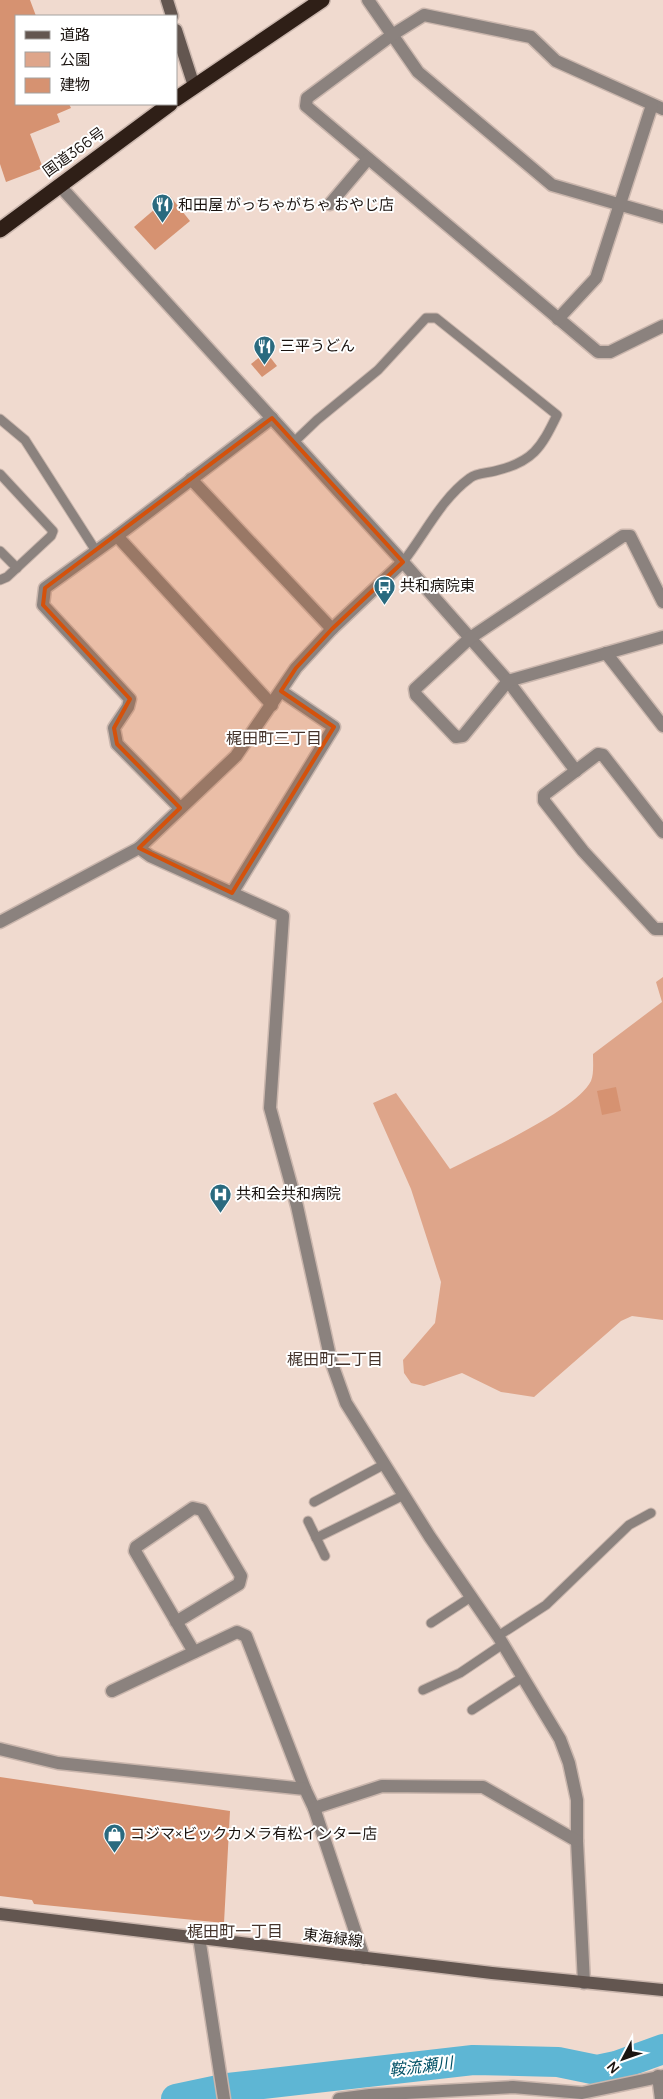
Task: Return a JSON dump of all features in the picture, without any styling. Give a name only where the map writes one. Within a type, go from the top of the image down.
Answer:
[{"type":"highway","points":[[178,98],[322,0]]},
{"type":"highway","name":"国道366号","points":[[0,230],[169,105]]},
{"type":"main road","points":[[167,0],[172,15]]},
{"type":"main road","points":[[178,36],[194,86]]},
{"type":"main road","name":"東海緑線","points":[[0,1914],[364,1958],[663,1990]]},
{"type":"street","points":[[368,0],[418,72],[552,185],[663,217]]},
{"type":"street","points":[[558,319],[596,278],[620,204],[658,107],[556,61],[530,36],[424,14],[392,35],[307,98],[306,106],[368,159],[558,319],[598,352],[610,352],[663,326]]},
{"type":"street","points":[[330,204],[368,159]]},
{"type":"street","points":[[59,185],[403,562],[508,681],[576,771]]},
{"type":"street","points":[[180,808],[117,744],[114,728],[128,707],[130,699],[42,606],[45,588],[117,536],[272,418]]},
{"type":"street","points":[[192,479],[332,629]]},
{"type":"street","points":[[117,536],[272,705]]},
{"type":"street","points":[[663,602],[630,536],[624,536],[470,638],[415,689],[416,695],[456,737],[464,736],[508,681],[663,637]]},
{"type":"street","points":[[0,922],[139,848],[236,756],[296,668],[332,629],[403,562]]},
{"type":"street","points":[[606,653],[663,726]]},
{"type":"street","points":[[232,893],[334,727],[281,691]]},
{"type":"street","points":[[663,832],[603,755],[598,754],[544,795],[544,801],[583,851],[655,929],[663,929]]},
{"type":"street","points":[[139,848],[150,856],[283,916],[270,1108],[297,1206],[331,1361],[346,1402],[404,1495],[500,1640],[560,1739],[569,1763],[577,1800],[577,1841],[584,1983]]},
{"type":"street","points":[[176,1622],[239,1584],[240,1576],[202,1510],[193,1508],[136,1547],[135,1551],[176,1622],[194,1652]]},
{"type":"street","points":[[112,1691],[237,1632],[246,1636],[314,1808],[364,1958]]},
{"type":"street","points":[[0,1749],[58,1764],[305,1789]]},
{"type":"street","points":[[314,1808],[382,1786],[482,1787],[577,1841]]},
{"type":"street","points":[[199,1937],[224,2099]]},
{"type":"street","points":[[339,2099],[514,2093],[582,2093],[660,2076],[661,2099]]},
{"type":"lane","points":[[294,442],[317,420],[378,370],[426,318],[436,318],[557,415],[544,443],[531,456],[511,467],[472,476],[450,496],[403,562]]},
{"type":"lane","points":[[0,419],[26,440],[96,551]]},
{"type":"lane","points":[[0,474],[53,531],[51,536],[17,568],[0,580]]},
{"type":"lane","points":[[0,551],[17,568]]},
{"type":"lane","points":[[314,1502],[384,1464]]},
{"type":"lane","points":[[316,1538],[404,1495]]},
{"type":"lane","points":[[423,1690],[460,1673],[546,1605],[629,1525],[651,1513]]},
{"type":"lane","points":[[308,1521],[325,1556]]},
{"type":"lane","points":[[431,1623],[471,1597]]},
{"type":"lane","points":[[472,1710],[523,1677]]},
{"type":"highlighted area","points":[[272,418],[403,562],[332,629],[296,668],[281,691],[334,727],[232,893],[139,848],[180,808],[117,744],[114,728],[130,699],[43,605],[45,588]]},
{"type":"green space","points":[[663,977],[663,1320],[632,1316],[621,1321],[534,1397],[501,1392],[462,1373],[424,1386],[411,1383],[404,1373],[403,1360],[435,1323],[441,1282],[411,1189],[373,1103],[396,1093],[450,1169],[527,1130],[567,1105],[582,1092],[592,1078],[593,1054],[662,1002],[656,982]]},
{"type":"building","points":[[0,0],[30,0],[36,15],[15,15],[15,105],[70,105],[71,108],[57,114],[60,122],[30,134],[43,168],[6,182],[0,164]]},
{"type":"building","name":"和田屋 がっちゃがちゃ おやじ店","points":[[170,196],[190,221],[155,250],[134,227]]},
{"type":"building","name":"三平うどん","points":[[266,352],[277,366],[262,377],[251,364]]},
{"type":"building","points":[[616,1087],[621,1111],[602,1115],[597,1091]]},
{"type":"building","name":"コジマ×ビックカメラ有松インター店","points":[[0,1777],[230,1811],[224,1923],[34,1904],[32,1900],[0,1896]]},
{"type":"waterway","name":"鞍流瀬川","points":[[176,2099],[228,2088],[473,2060],[558,2062],[597,2070],[616,2066],[663,2049]]},
{"type":"place","name":"和田屋 がっちゃがちゃ おやじ店","points":[[162,224]]},
{"type":"place","name":"三平うどん","points":[[264,365]]},
{"type":"place","name":"共和病院東","points":[[384,605]]},
{"type":"place","name":"共和会共和病院","points":[[220,1213]]},
{"type":"place","name":"コジマ×ビックカメラ有松インター店","points":[[114,1853]]},
{"type":"district","name":"梶田町三丁目","points":[[274,738]]},
{"type":"district","name":"梶田町二丁目","points":[[335,1359]]},
{"type":"district","name":"梶田町一丁目","points":[[235,1931]]}]
